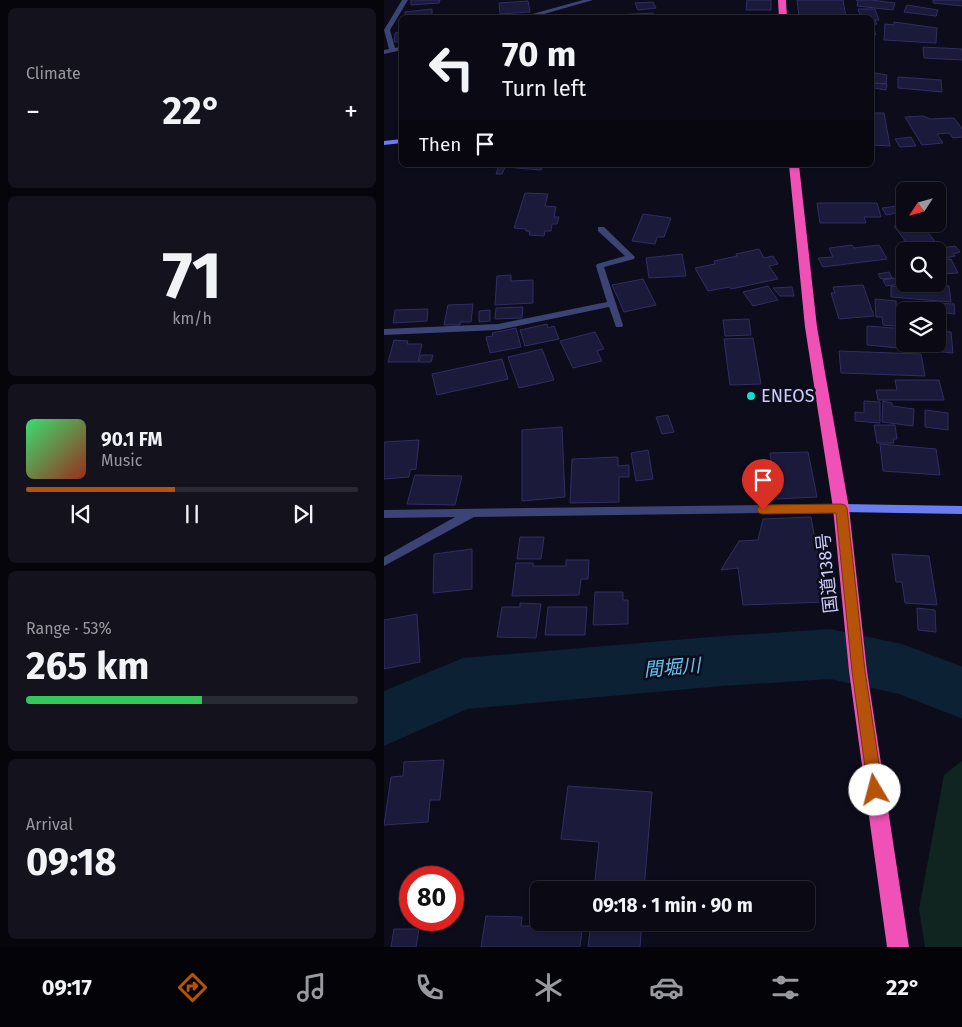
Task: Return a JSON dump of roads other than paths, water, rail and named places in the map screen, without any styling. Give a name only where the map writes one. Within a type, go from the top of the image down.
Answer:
[{"type":"highway","points":[[782,0],[783,15]]},
{"type":"highway","name":"国道138号","points":[[794,167],[811,327],[841,508],[858,671],[898,947]]},
{"type":"main road","points":[[384,143],[399,141]]},
{"type":"main road","points":[[841,508],[962,510]]},
{"type":"street","points":[[392,50],[386,36],[387,30],[405,0]]},
{"type":"street","points":[[532,15],[590,0]]},
{"type":"street","points":[[384,52],[399,49]]},
{"type":"street","points":[[601,229],[632,257],[600,266],[619,324]]},
{"type":"street","points":[[384,332],[498,327],[611,304]]},
{"type":"street","points":[[962,505],[962,510]]},
{"type":"street","points":[[384,514],[841,508]]},
{"type":"street","points":[[384,562],[470,513]]},
{"type":"waterway","name":"間堀川","points":[[384,719],[463,684],[722,661],[830,654],[902,669],[963,693]]},
{"type":"place","name":"ENEOS","points":[[751,396]]}]
